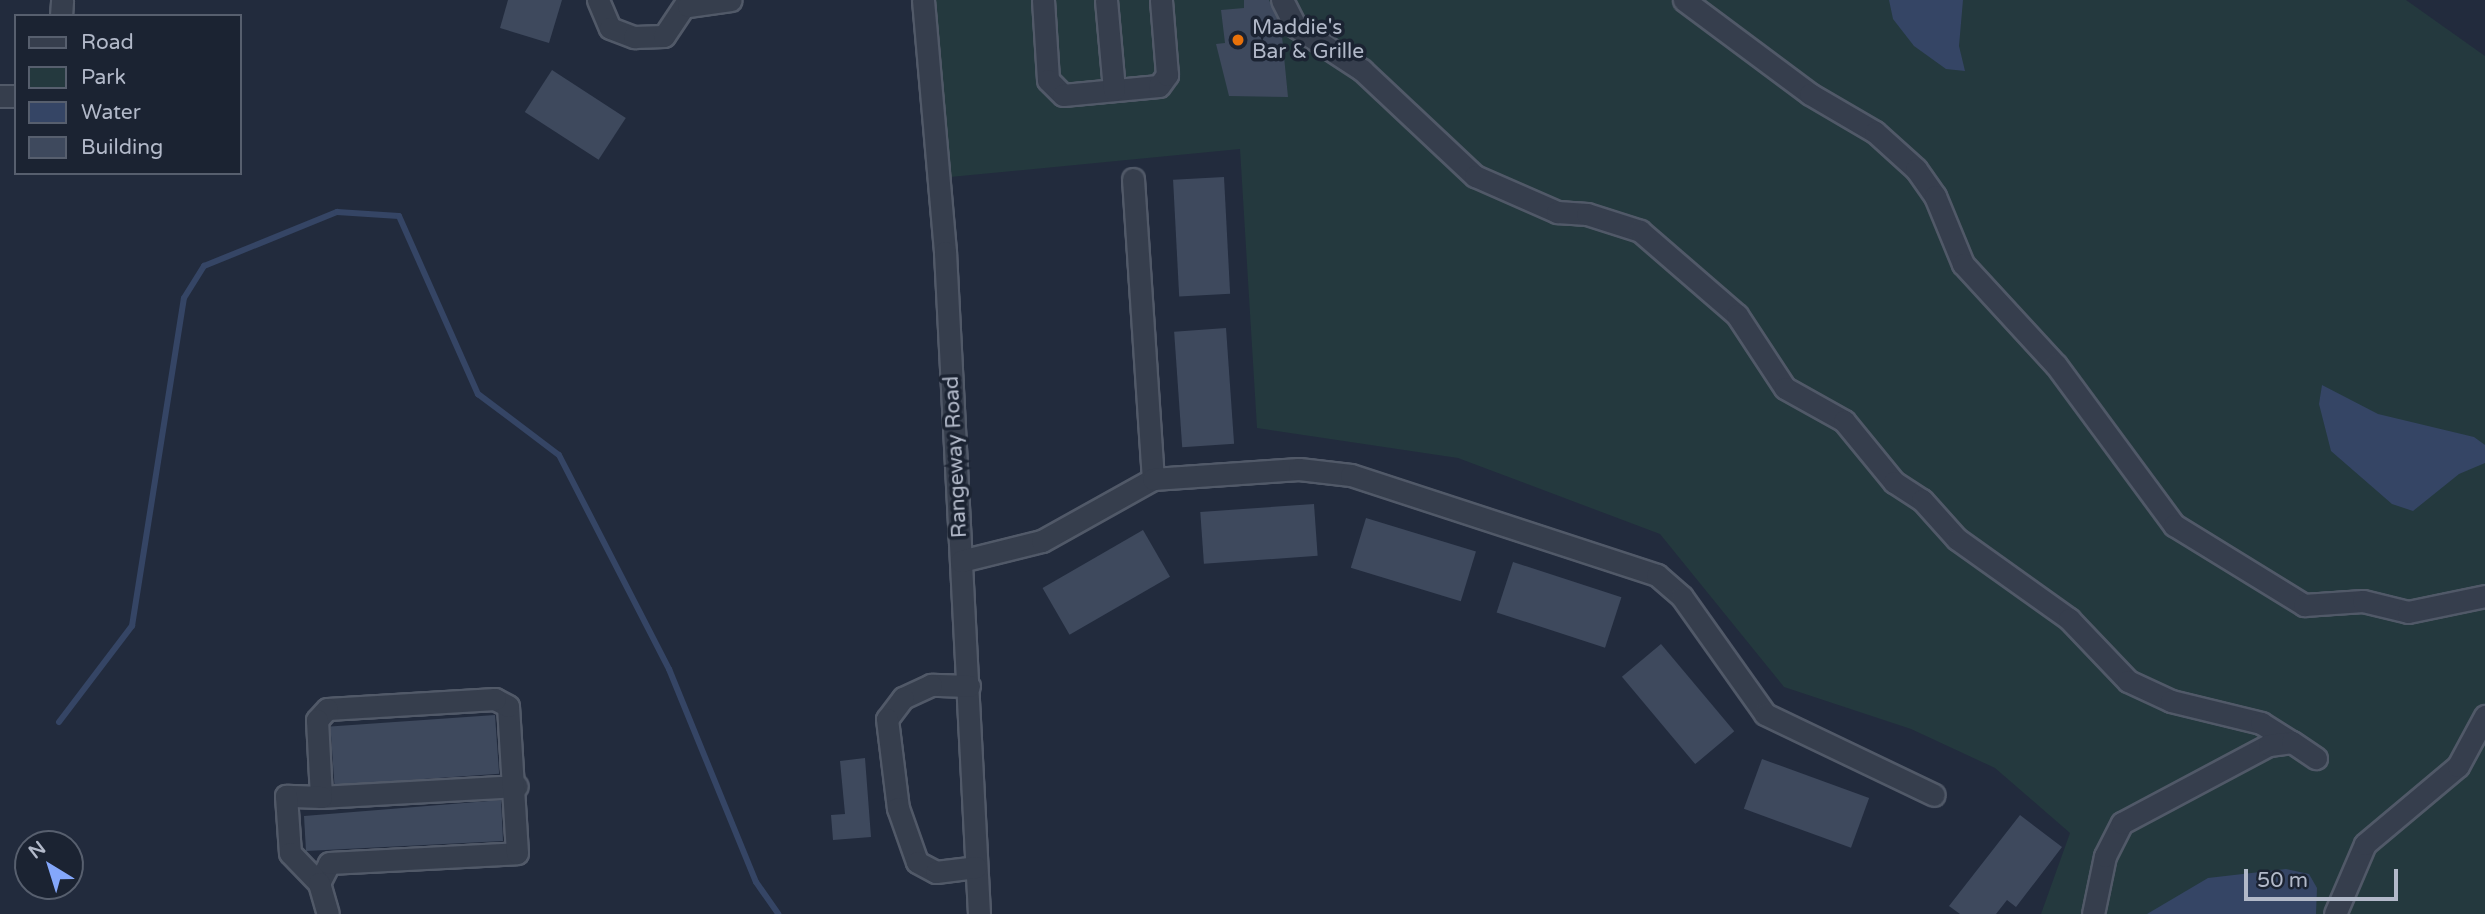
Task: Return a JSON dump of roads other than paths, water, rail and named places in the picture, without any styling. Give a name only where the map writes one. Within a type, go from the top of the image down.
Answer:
[{"type":"street","points":[[597,0],[610,28],[634,37],[664,36],[688,3],[731,0]]},
{"type":"street","name":"Rangeway Road","points":[[923,0],[946,252],[979,914]]},
{"type":"street","points":[[1043,0],[1048,79],[1063,95],[1159,86],[1167,75],[1161,0]]},
{"type":"street","points":[[1106,0],[1115,90]]},
{"type":"street","points":[[1282,0],[1296,27],[1362,70],[1486,184],[1557,212],[1587,214],[1640,231],[1737,315],[1785,388],[1844,421],[1894,482],[1922,500],[1957,539],[2069,619],[2128,681],[2171,701],[2261,723],[2316,758]]},
{"type":"street","points":[[1684,0],[1810,94],[1875,132],[1916,169],[1935,196],[1963,264],[2056,365],[2175,525],[2304,605],[2363,601],[2408,612],[2485,596]]},
{"type":"street","points":[[1133,179],[1153,479]]},
{"type":"street","points":[[961,561],[1042,541],[1153,479],[1299,469],[1350,474],[1640,567],[1682,597],[1765,714],[1934,795]]},
{"type":"street","points":[[969,687],[931,685],[903,698],[887,719],[898,808],[917,862],[936,872],[976,867]]},
{"type":"street","points":[[319,883],[329,863],[517,853],[517,786],[508,706],[495,699],[327,709],[317,720],[321,797]]},
{"type":"street","points":[[2335,914],[2365,844],[2458,766],[2485,716]]},
{"type":"street","points":[[2093,914],[2105,856],[2122,823],[2230,763],[2292,742]]},
{"type":"street","points":[[328,914],[319,883],[290,853],[286,796],[321,797],[517,786]]},
{"type":"water","points":[[1889,0],[1963,0],[1959,46],[1965,71],[1946,69],[1914,46],[1893,19]]},
{"type":"water","points":[[2322,385],[2378,414],[2474,437],[2485,445],[2485,463],[2459,474],[2413,511],[2392,504],[2331,451],[2319,404]]},
{"type":"water","points":[[2286,869],[2309,874],[2317,888],[2316,914],[2147,914],[2208,878]]},
{"type":"waterway","points":[[59,722],[132,626],[184,298],[204,266],[337,212],[399,216],[478,394],[559,455],[669,669],[756,882],[778,914]]},
{"type":"place","name":"Maddie's Bar & Grille","points":[[1238,40]]}]
